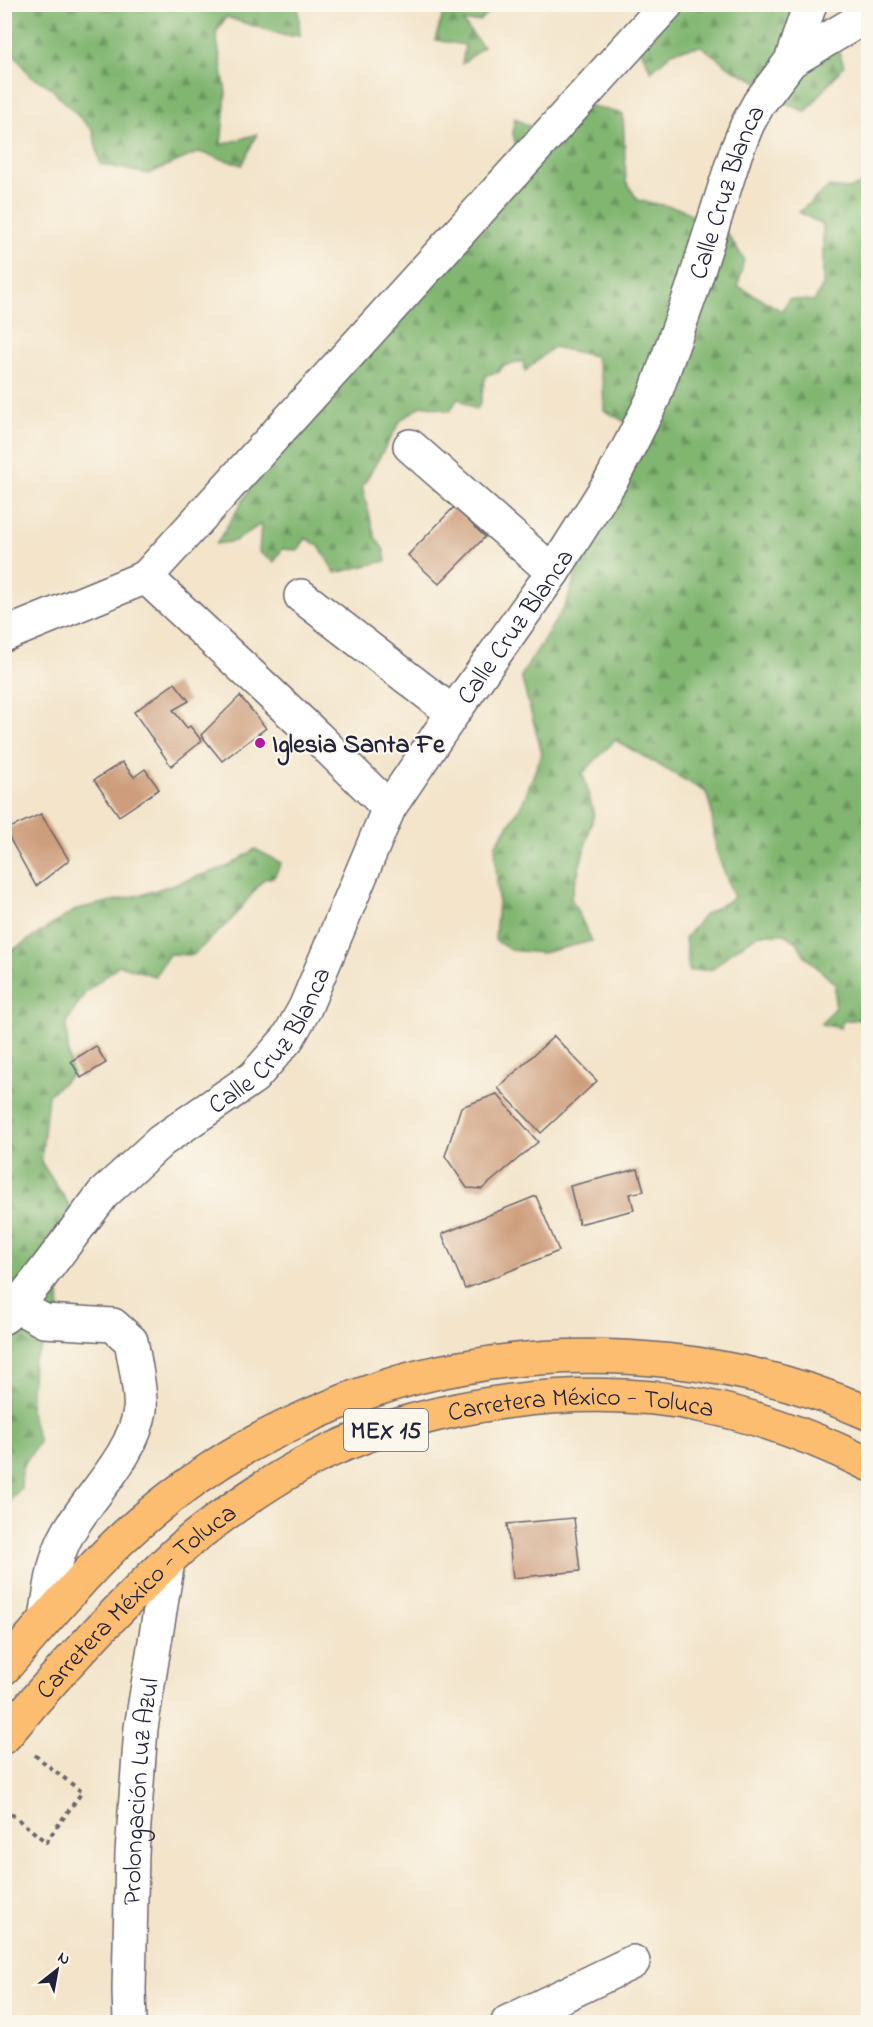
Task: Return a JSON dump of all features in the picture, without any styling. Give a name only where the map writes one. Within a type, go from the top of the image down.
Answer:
[{"type":"main road","name":"Carretera México - Toluca","points":[[10,1651],[46,1618],[108,1551],[137,1525],[217,1464],[272,1433],[329,1406],[392,1385],[459,1368],[519,1359],[616,1356],[681,1363],[752,1375],[842,1401],[868,1413]]},
{"type":"main road","name":"Carretera México - Toluca","points":[[6,1736],[77,1652],[199,1533],[282,1477],[323,1454],[377,1432],[448,1412],[506,1401],[581,1395],[627,1396],[703,1405],[733,1413],[814,1440],[868,1464]]},
{"type":"street","points":[[4,635],[146,577],[667,4]]},
{"type":"street","name":"Calle Cruz Blanca","points":[[11,1311],[103,1194],[161,1141],[254,1077],[288,1038],[305,1008],[389,808],[553,572],[612,479],[654,397],[692,290],[736,152],[759,104],[791,61],[810,4]]},
{"type":"street","points":[[791,61],[868,15]]},
{"type":"street","points":[[410,446],[553,572]]},
{"type":"street","points":[[146,577],[317,737],[389,808]]},
{"type":"street","points":[[301,596],[453,713]]},
{"type":"street","points":[[11,1311],[44,1321],[112,1325],[131,1341],[140,1409],[124,1452],[81,1512],[58,1554],[46,1618]]},
{"type":"street","name":"Prolongación Luz Azul","points":[[130,2022],[132,1853],[141,1728],[168,1561]]},
{"type":"street","points":[[508,2022],[633,1962]]},
{"type":"path","points":[[4,1808],[46,1842],[82,1792],[6,1736]]},
{"type":"green space","points":[[5,4],[298,5],[300,35],[286,36],[226,17],[216,33],[226,93],[221,145],[257,134],[242,165],[199,152],[148,174],[100,164],[93,131],[49,86],[30,76],[5,41]]},
{"type":"green space","points":[[446,5],[487,5],[489,12],[480,21],[463,22],[483,47],[462,64],[465,45],[435,40]]},
{"type":"green space","points":[[651,5],[797,5],[818,16],[835,42],[844,65],[806,112],[784,102],[755,80],[732,69],[701,46],[674,51],[651,71],[639,46]]},
{"type":"green space","points":[[588,105],[623,114],[626,182],[638,200],[682,209],[694,217],[704,199],[744,259],[738,286],[782,311],[789,299],[814,301],[823,285],[823,225],[799,212],[828,187],[848,189],[868,183],[868,1009],[860,1019],[843,1021],[840,1028],[821,1024],[835,1007],[835,984],[805,956],[797,942],[784,934],[759,934],[730,953],[713,969],[689,971],[685,938],[705,914],[734,898],[716,850],[711,809],[706,792],[615,740],[583,773],[594,814],[571,898],[592,941],[542,953],[510,950],[495,940],[498,901],[495,846],[522,804],[542,753],[521,676],[566,604],[629,424],[604,410],[603,384],[595,356],[553,347],[525,371],[523,361],[503,366],[499,372],[486,375],[480,404],[476,410],[458,398],[450,411],[423,405],[401,420],[362,487],[375,537],[384,550],[386,561],[335,573],[319,546],[306,538],[298,550],[282,549],[274,562],[259,552],[261,524],[235,541],[216,544],[270,457],[328,404],[344,374],[521,164],[513,134],[515,118],[530,127],[561,111]]},
{"type":"green space","points":[[255,849],[281,863],[274,877],[264,879],[231,920],[193,955],[169,954],[155,976],[119,965],[85,993],[66,1023],[69,1061],[73,1074],[48,1095],[41,1162],[83,1226],[58,1265],[60,1319],[33,1361],[30,1412],[39,1442],[22,1467],[21,1488],[5,1506],[5,955],[77,909],[144,894],[229,866]]},
{"type":"building","points":[[454,507],[485,537],[439,584],[408,555]]},
{"type":"building","points":[[175,683],[189,701],[173,710],[187,728],[190,726],[202,741],[171,766],[134,712]]},
{"type":"building","points":[[240,696],[266,728],[222,761],[201,735]]},
{"type":"building","points":[[122,762],[134,777],[145,769],[159,789],[119,816],[94,780]]},
{"type":"building","points":[[41,814],[69,860],[36,886],[5,830]]},
{"type":"building","points":[[554,1036],[597,1081],[541,1133],[498,1088]]},
{"type":"building","points":[[96,1046],[106,1063],[81,1078],[71,1061]]},
{"type":"building","points":[[497,1094],[538,1142],[482,1189],[467,1188],[445,1156],[461,1107]]},
{"type":"building","points":[[638,1169],[644,1191],[630,1194],[634,1210],[579,1224],[570,1186]]},
{"type":"building","points":[[536,1196],[559,1251],[465,1289],[442,1234]]},
{"type":"building","points":[[574,1518],[580,1571],[513,1578],[507,1524]]},
{"type":"place","name":"Iglesia Santa Fe","points":[[260,743]]}]
